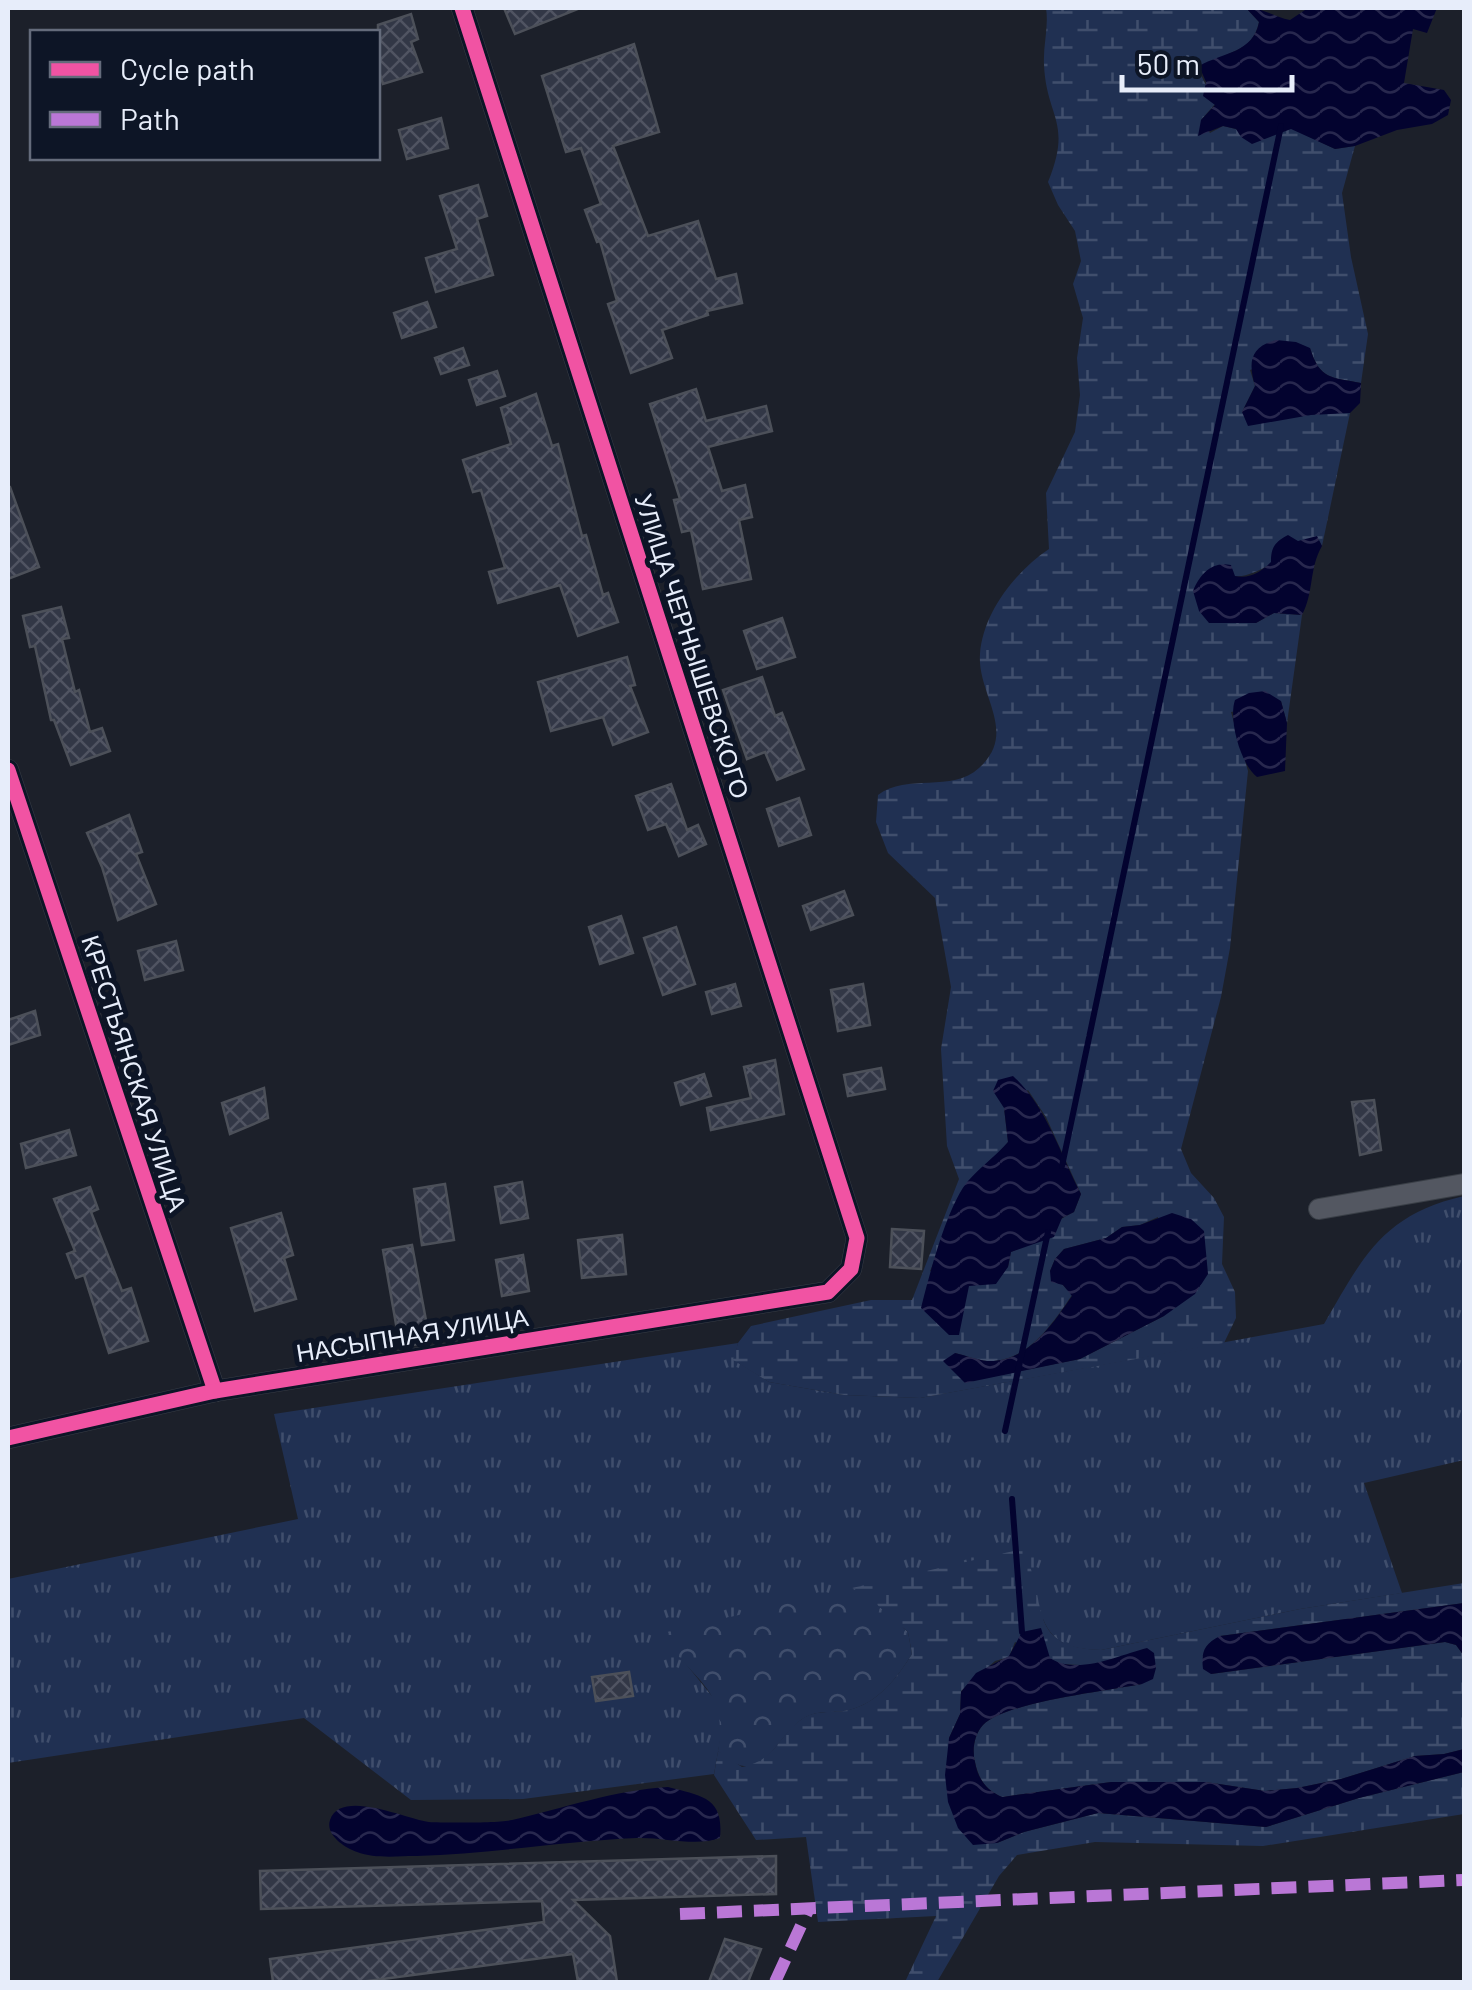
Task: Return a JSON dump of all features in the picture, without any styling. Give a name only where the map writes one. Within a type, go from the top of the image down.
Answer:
[{"type":"street","name":"УЛИЦА ЧЕРНЫШЕВСКОГО","points":[[462,8],[857,1238],[851,1270],[828,1292]]},
{"type":"street","name":"КРЕСТЬЯНСКАЯ УЛИЦА","points":[[8,770],[215,1391]]},
{"type":"street","points":[[1319,1209],[1464,1184]]},
{"type":"street","name":"НАСЫПНАЯ УЛИЦА","points":[[8,1438],[215,1391],[828,1292]]},
{"type":"green space","points":[[1046,8],[1246,8],[1259,22],[1250,42],[1200,73],[1215,104],[1201,120],[1210,133],[1223,126],[1236,129],[1252,143],[1291,128],[1335,149],[1355,146],[1342,193],[1368,334],[1361,383],[1323,372],[1310,348],[1250,370],[1255,386],[1242,412],[1350,413],[1322,546],[1317,537],[1264,568],[1235,576],[1209,623],[1256,623],[1274,613],[1302,615],[1287,723],[1281,701],[1231,712],[1248,771],[1230,948],[1181,1149],[1191,1173],[1214,1198],[1224,1217],[1222,1264],[1235,1292],[1236,1318],[1224,1343],[920,1398],[844,1395],[769,1382],[733,1360],[738,1343],[751,1326],[871,1300],[912,1300],[959,1179],[947,1146],[941,1049],[951,987],[935,898],[888,853],[876,822],[878,795],[902,785],[956,780],[979,768],[990,754],[996,741],[996,727],[981,669],[982,638],[1003,594],[1049,549],[1046,493],[1075,432],[1080,395],[1077,358],[1083,318],[1073,284],[1081,261],[1075,231],[1048,182],[1058,132],[1046,82]],"holes":[[[1028,1090],[1046,1117],[1081,1194],[1074,1212],[1011,1252],[1008,1267],[969,1286],[930,1271],[968,1182],[1008,1142],[1004,1108]],[[1158,1217],[1164,1316],[1080,1359],[965,1382],[955,1353],[987,1361],[1014,1356],[1037,1340],[1056,1318],[1072,1295],[1050,1271],[1064,1249],[1106,1238],[1122,1227]]]},
{"type":"green space","points":[[1464,1196],[1464,1460],[1364,1483],[1402,1593],[1300,1609],[1101,1650],[1066,1644],[1053,1635],[1043,1619],[668,1642],[716,1701],[723,1724],[714,1774],[523,1799],[411,1800],[304,1718],[8,1763],[8,1579],[298,1519],[274,1414],[738,1343],[734,1360],[769,1382],[844,1395],[920,1398],[1324,1324],[1364,1259],[1394,1227],[1436,1204]]},
{"type":"green space","points":[[1022,1549],[1049,1630],[1059,1640],[1076,1647],[1101,1650],[1300,1609],[1464,1583],[1464,1603],[1220,1636],[1211,1674],[1445,1642],[1456,1645],[1464,1656],[1464,1749],[1415,1756],[1297,1788],[1265,1791],[1206,1782],[1111,1782],[1002,1797],[987,1788],[974,1757],[974,1743],[983,1725],[1034,1704],[1142,1684],[1081,1665],[1058,1664],[1015,1642],[1009,1657],[995,1661],[961,1691],[960,1714],[949,1738],[997,1843],[1098,1813],[1266,1827],[1359,1798],[1464,1772],[1464,1814],[1263,1846],[1095,1842],[1017,1855],[999,1876],[937,1982],[905,1982],[936,1916],[818,1922],[806,1837],[756,1840],[714,1775],[718,1751],[742,1767],[754,1764],[802,1719],[858,1707],[893,1681],[912,1654],[908,1632],[865,1594],[852,1588]]},
{"type":"green space","points":[[852,1588],[865,1594],[908,1632],[912,1654],[893,1680],[878,1696],[859,1707],[804,1718],[757,1764],[733,1762],[718,1751],[720,1731],[715,1702],[667,1642],[667,1632]]},
{"type":"water","points":[[1246,8],[1290,20],[1308,8],[1437,8],[1427,33],[1413,29],[1404,83],[1444,90],[1451,100],[1448,115],[1432,124],[1335,149],[1291,129],[1252,144],[1236,129],[1223,126],[1198,136],[1201,120],[1215,105],[1203,96],[1206,82],[1199,66],[1251,40],[1259,22]]},
{"type":"water","points":[[1276,340],[1310,348],[1323,372],[1361,383],[1360,403],[1350,413],[1248,426],[1242,412],[1255,386],[1253,357],[1261,347]]},
{"type":"water","points":[[1288,535],[1298,541],[1317,536],[1322,546],[1302,615],[1274,613],[1256,623],[1209,623],[1199,611],[1193,591],[1203,574],[1224,564],[1231,565],[1235,576],[1255,574],[1271,562],[1275,546]]},
{"type":"water","points":[[1265,691],[1281,701],[1287,723],[1285,771],[1257,777],[1241,753],[1233,709],[1235,700]]},
{"type":"water","points":[[1013,1076],[1044,1116],[1081,1194],[1074,1212],[1062,1218],[1054,1237],[1011,1252],[1008,1267],[996,1284],[969,1286],[959,1335],[949,1335],[921,1308],[940,1242],[960,1192],[1008,1142],[1004,1108],[993,1091],[998,1080]]},
{"type":"water","points":[[1172,1213],[1191,1219],[1204,1231],[1208,1274],[1195,1294],[1164,1316],[1080,1359],[965,1383],[943,1361],[955,1353],[1001,1360],[1026,1349],[1047,1330],[1072,1296],[1063,1285],[1051,1282],[1050,1271],[1064,1249]]},
{"type":"water","points":[[1464,1603],[1464,1656],[1456,1645],[1445,1642],[1211,1674],[1203,1669],[1205,1649],[1220,1636]]},
{"type":"water","points":[[1041,1628],[1050,1658],[1061,1663],[1085,1665],[1147,1648],[1154,1653],[1156,1668],[1153,1679],[1142,1684],[1034,1704],[983,1725],[975,1743],[976,1768],[987,1787],[1002,1797],[1111,1782],[1206,1782],[1265,1791],[1297,1788],[1415,1756],[1464,1749],[1464,1772],[1359,1798],[1266,1827],[1098,1813],[997,1843],[973,1845],[958,1828],[948,1802],[945,1775],[949,1738],[960,1714],[961,1692],[976,1673],[1009,1656],[1022,1632]]},
{"type":"water","points":[[668,1787],[708,1800],[718,1814],[720,1838],[690,1842],[637,1838],[387,1857],[347,1847],[333,1836],[329,1826],[337,1811],[347,1807],[376,1808],[429,1822],[496,1822]]},
{"type":"building","points":[[504,8],[578,8],[578,9],[515,34]]},
{"type":"building","points":[[411,14],[418,39],[411,42],[422,72],[383,84],[378,25]]},
{"type":"building","points":[[634,44],[659,132],[613,146],[648,236],[698,221],[716,279],[736,274],[742,303],[707,311],[708,315],[662,330],[672,358],[631,373],[608,304],[617,301],[600,241],[597,242],[585,210],[601,204],[581,148],[566,152],[542,76]]},
{"type":"building","points":[[441,118],[448,148],[407,159],[399,130]]},
{"type":"building","points":[[478,185],[487,216],[477,219],[493,275],[436,292],[426,258],[457,249],[440,196]]},
{"type":"building","points":[[427,302],[436,327],[402,338],[394,313]]},
{"type":"building","points":[[463,348],[469,365],[441,374],[435,358]]},
{"type":"building","points":[[497,371],[505,396],[477,405],[469,380]]},
{"type":"building","points":[[696,389],[706,421],[766,406],[772,431],[708,447],[722,491],[745,485],[752,517],[739,520],[751,579],[703,589],[691,530],[682,532],[674,500],[680,499],[650,404]]},
{"type":"building","points":[[536,394],[552,446],[558,444],[582,536],[586,535],[603,595],[608,593],[618,622],[578,636],[560,585],[498,603],[489,572],[505,568],[481,490],[473,492],[463,460],[511,444],[501,408]]},
{"type":"building","points":[[8,487],[39,567],[8,579]]},
{"type":"building","points":[[61,607],[69,638],[62,639],[75,692],[79,690],[90,732],[102,728],[110,751],[71,765],[51,720],[35,646],[30,647],[23,616]]},
{"type":"building","points":[[782,618],[795,657],[757,669],[744,631]]},
{"type":"building","points":[[627,657],[635,685],[630,686],[648,732],[613,745],[603,717],[551,731],[538,682]]},
{"type":"building","points":[[762,677],[775,716],[782,713],[804,769],[777,780],[765,752],[747,759],[723,690]]},
{"type":"building","points":[[671,784],[687,830],[698,825],[706,844],[679,856],[666,824],[648,830],[636,796]]},
{"type":"building","points":[[799,798],[811,835],[779,846],[767,809]]},
{"type":"building","points":[[129,815],[142,852],[136,854],[156,904],[118,920],[87,833]]},
{"type":"building","points":[[844,891],[853,915],[811,930],[803,906]]},
{"type":"building","points":[[621,916],[633,953],[600,964],[589,927]]},
{"type":"building","points":[[676,927],[695,984],[663,995],[644,938]]},
{"type":"building","points":[[176,941],[183,970],[145,980],[138,951]]},
{"type":"building","points":[[735,984],[741,1006],[712,1014],[706,992]]},
{"type":"building","points":[[863,984],[870,1025],[838,1031],[831,990]]},
{"type":"building","points":[[35,1011],[40,1035],[8,1045],[8,1020]]},
{"type":"building","points":[[775,1060],[784,1114],[711,1130],[707,1108],[751,1098],[744,1067]]},
{"type":"building","points":[[881,1068],[885,1089],[848,1096],[844,1075]]},
{"type":"building","points":[[704,1074],[711,1096],[681,1105],[675,1083]]},
{"type":"building","points":[[264,1088],[268,1118],[230,1134],[222,1103]]},
{"type":"building","points":[[1374,1100],[1381,1150],[1360,1155],[1352,1102]]},
{"type":"building","points":[[69,1130],[76,1155],[26,1168],[21,1144]]},
{"type":"building","points":[[522,1182],[528,1218],[501,1223],[495,1187]]},
{"type":"building","points":[[445,1184],[454,1240],[422,1245],[414,1189]]},
{"type":"building","points":[[90,1187],[98,1209],[91,1212],[122,1291],[131,1288],[148,1341],[109,1353],[84,1275],[76,1278],[67,1254],[75,1251],[54,1199]]},
{"type":"building","points":[[281,1213],[293,1255],[284,1258],[296,1299],[255,1311],[231,1228]]},
{"type":"building","points":[[892,1229],[924,1231],[921,1269],[890,1267]]},
{"type":"building","points":[[622,1235],[626,1274],[582,1278],[578,1240]]},
{"type":"building","points":[[412,1245],[430,1342],[400,1347],[383,1250]]},
{"type":"building","points":[[523,1255],[529,1291],[502,1296],[496,1260]]},
{"type":"building","points":[[629,1672],[633,1696],[596,1701],[592,1677]]},
{"type":"building","points":[[776,1856],[776,1894],[573,1900],[610,1936],[617,1982],[578,1982],[573,1954],[360,1982],[273,1982],[270,1959],[544,1922],[542,1901],[261,1909],[260,1871]]},
{"type":"building","points":[[725,1939],[761,1949],[748,1982],[709,1982]]},
{"type":"waterway","points":[[1062,1166],[1281,126]]},
{"type":"waterway","points":[[1005,1431],[1048,1232]]},
{"type":"waterway","points":[[1012,1499],[1022,1632]]},
{"type":"marked path","points":[[680,1914],[1464,1880]]},
{"type":"marked path","points":[[775,1982],[810,1906]]},
{"type":"cycle path","points":[[8,1438],[215,1391],[828,1292],[851,1269],[857,1238],[462,8]]},
{"type":"cycle path","points":[[8,770],[215,1391]]}]
